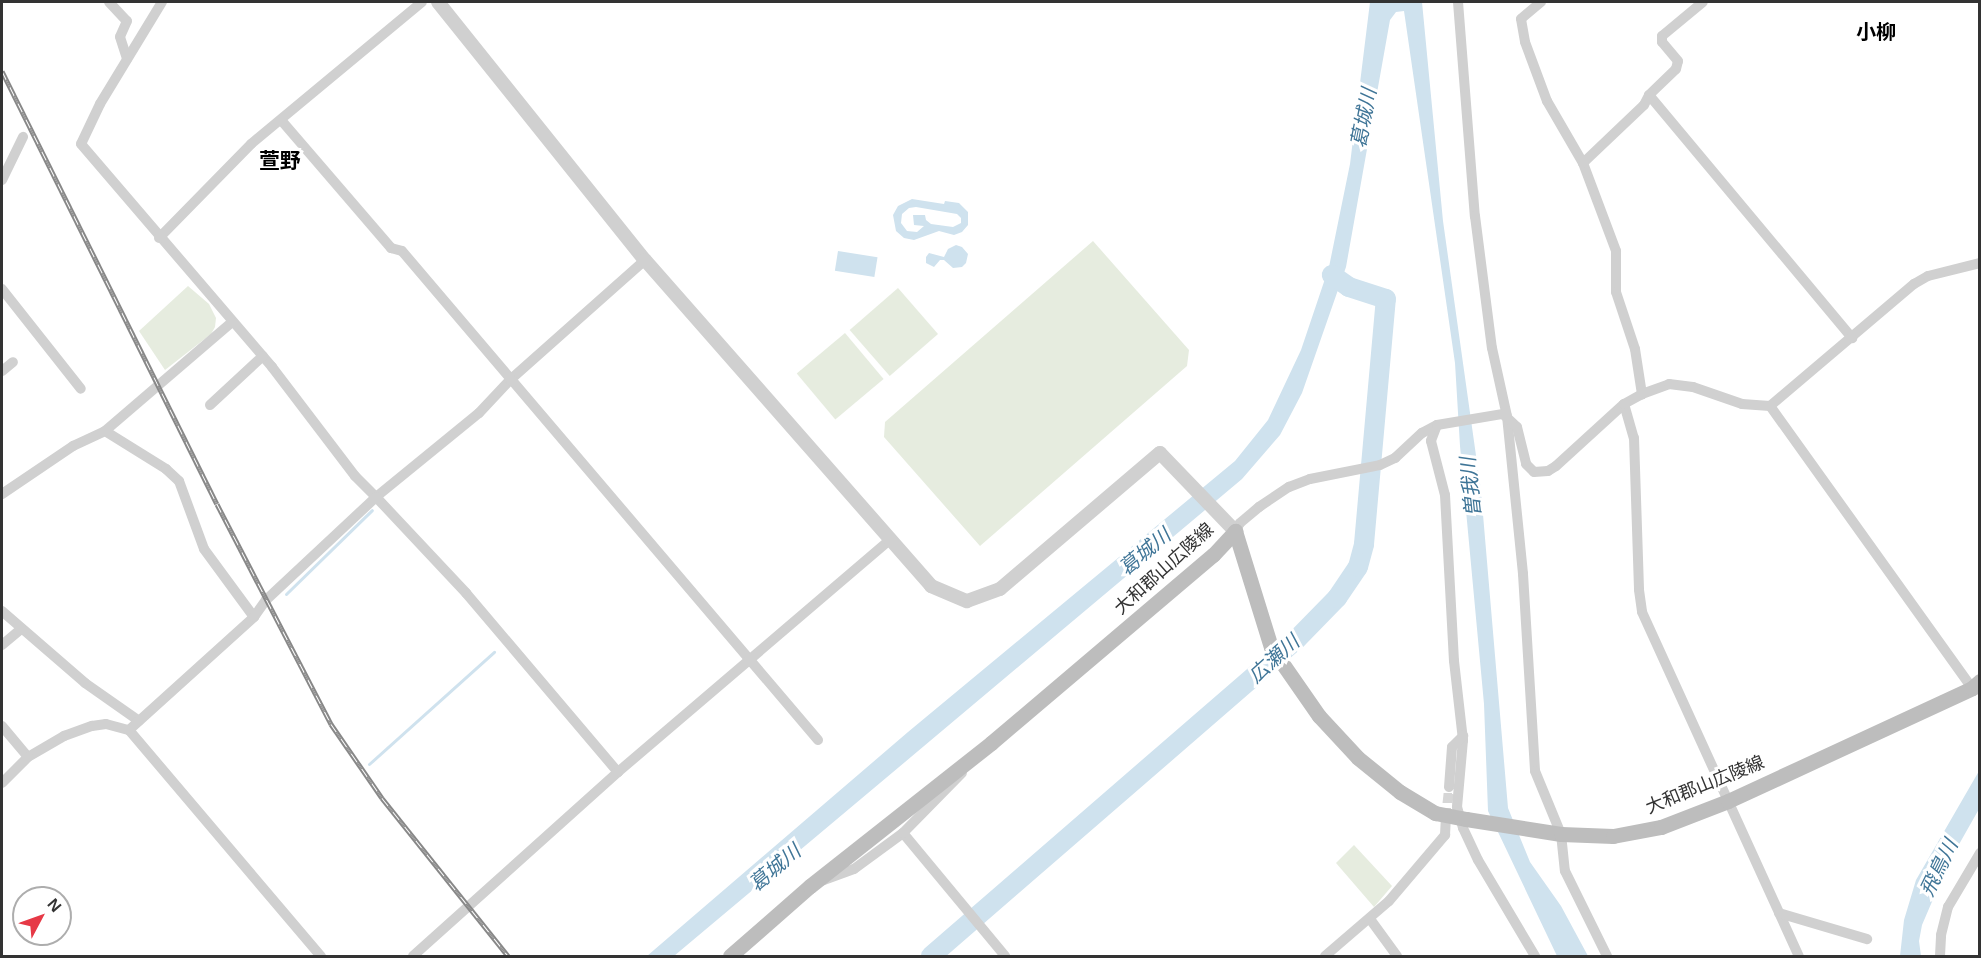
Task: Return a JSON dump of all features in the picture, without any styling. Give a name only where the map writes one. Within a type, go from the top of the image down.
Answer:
[{"type":"main road","name":"大和郡山広陵線","points":[[1230,527],[1271,647],[1319,716],[1358,758],[1400,792],[1435,813],[1457,818],[1554,833],[1613,836],[1661,827],[1728,801],[1977,688]]},
{"type":"main road","name":"大和郡山広陵線","points":[[730,957],[810,886],[991,743],[1213,555],[1230,527]]},
{"type":"street","points":[[108,2],[127,21],[120,37],[127,59]]},
{"type":"street","points":[[162,2],[100,104],[81,144],[159,238],[263,356],[355,476],[466,593],[618,772]]},
{"type":"street","points":[[159,238],[251,144],[422,2]]},
{"type":"street","points":[[438,2],[645,260],[890,540],[931,586],[967,601],[1000,589],[1160,453],[1230,527],[1240,523],[1289,486],[1310,479],[1380,465],[1395,458],[1422,433],[1437,424],[1505,415]]},
{"type":"street","points":[[1458,2],[1475,216],[1492,348],[1505,415],[1523,574],[1535,771],[1565,871],[1607,957]]},
{"type":"street","points":[[1541,2],[1521,19],[1525,42],[1547,101],[1583,163],[1616,251],[1616,292],[1635,349],[1642,394]]},
{"type":"street","points":[[1583,163],[1644,105],[1649,95],[1676,69],[1678,61],[1662,42],[1662,36],[1703,2]]},
{"type":"street","points":[[1649,95],[1852,338]]},
{"type":"street","points":[[281,120],[392,248],[402,251],[818,740]]},
{"type":"street","points":[[2,180],[24,137]]},
{"type":"street","points":[[129,730],[254,617],[266,600],[376,497],[479,413],[510,380],[645,260]]},
{"type":"street","points":[[1505,415],[1517,427],[1526,464],[1534,472],[1548,471],[1624,404],[1642,394],[1678,383],[1742,404],[1770,406],[1928,276],[1980,263]]},
{"type":"street","points":[[2,289],[81,389]]},
{"type":"street","points":[[2,494],[73,446],[105,431],[232,322]]},
{"type":"street","points":[[210,405],[263,356]]},
{"type":"street","points":[[2,371],[13,362]]},
{"type":"street","points":[[1624,404],[1634,438],[1639,590],[1642,612],[1799,957]]},
{"type":"street","points":[[1770,406],[1977,688]]},
{"type":"street","points":[[1437,424],[1431,441],[1445,495],[1454,661],[1463,736],[1457,818],[1478,860],[1535,957]]},
{"type":"street","points":[[105,431],[166,469],[179,481],[204,549],[254,617]]},
{"type":"street","points":[[414,957],[618,772],[890,540]]},
{"type":"street","points":[[2,611],[92,689],[139,721]]},
{"type":"street","points":[[2,645],[21,629]]},
{"type":"street","points":[[2,783],[28,757],[64,736],[92,726],[106,724],[129,730],[321,957]]},
{"type":"street","points":[[2,726],[28,757]]},
{"type":"street","points":[[1449,787],[1452,747],[1463,736]]},
{"type":"street","points":[[810,886],[854,869],[903,833],[991,743]]},
{"type":"street","points":[[1325,957],[1370,919],[1445,835],[1457,818]]},
{"type":"street","points":[[903,833],[1005,957]]},
{"type":"street","points":[[1940,957],[1941,935],[1948,908],[1980,853]]},
{"type":"street","points":[[1779,913],[1867,939]]},
{"type":"street","points":[[1370,919],[1397,957]]},
{"type":"shaded area","points":[[1093,241],[1189,350],[1187,366],[980,546],[884,437],[885,422]]},
{"type":"shaded area","points":[[188,286],[209,304],[216,318],[215,327],[211,334],[165,370],[139,331]]},
{"type":"shaded area","points":[[898,288],[938,334],[890,376],[850,330]]},
{"type":"shaded area","points":[[845,333],[884,379],[835,419],[797,373]]},
{"type":"shaded area","points":[[1354,845],[1392,886],[1374,907],[1336,863]]},
{"type":"water","points":[[1370,2],[1422,2],[1443,221],[1481,491],[1508,808],[1530,862],[1561,906],[1588,956],[1557,956],[1488,811],[1484,704],[1460,446],[1455,363],[1404,11],[1396,12],[1390,20],[1346,267],[1302,393],[1280,435],[1242,479],[674,956],[647,956],[908,732],[1235,461],[1268,420],[1301,350],[1329,267],[1350,164]]},
{"type":"water","points":[[912,199],[944,204],[945,201],[959,203],[968,212],[968,225],[962,232],[954,235],[939,231],[914,240],[904,238],[896,231],[893,215],[898,206]],"holes":[[[916,207],[957,214],[961,218],[961,223],[953,227],[931,224],[926,220],[925,215],[913,215],[914,225],[924,226],[917,232],[907,231],[901,223],[902,214],[909,208]]]},
{"type":"water","points":[[956,245],[962,247],[968,254],[966,263],[962,267],[953,268],[944,260],[940,260],[934,267],[926,263],[929,253],[944,257],[948,249]]},
{"type":"water","points":[[838,251],[878,257],[874,277],[835,271]]},
{"type":"water","name":"飛鳥川","points":[[1979,771],[1979,809],[1949,862],[1922,925],[1919,941],[1921,956],[1900,956],[1904,920],[1916,880]]},
{"type":"waterway","name":"広瀬川","points":[[931,956],[1294,642],[1337,598],[1358,567],[1364,544],[1386,299],[1349,287],[1332,275]]},
{"type":"waterway","points":[[286,594],[372,510]]},
{"type":"waterway","points":[[369,764],[494,652]]},
{"type":"tunnel","points":[[1446,818],[1449,787]]},
{"type":"railway","points":[[2,71],[217,504],[331,724],[382,798],[508,956]]},
{"type":"district","name":"小柳","points":[[1876,32]]},
{"type":"district","name":"萱野","points":[[280,161]]},
{"type":"water label","name":"葛城川","points":[[1364,118]]},
{"type":"water label","name":"曽我川","points":[[1471,487]]},
{"type":"water label","name":"葛城川","points":[[1145,552]]},
{"type":"water label","name":"葛城川","points":[[775,868]]}]
